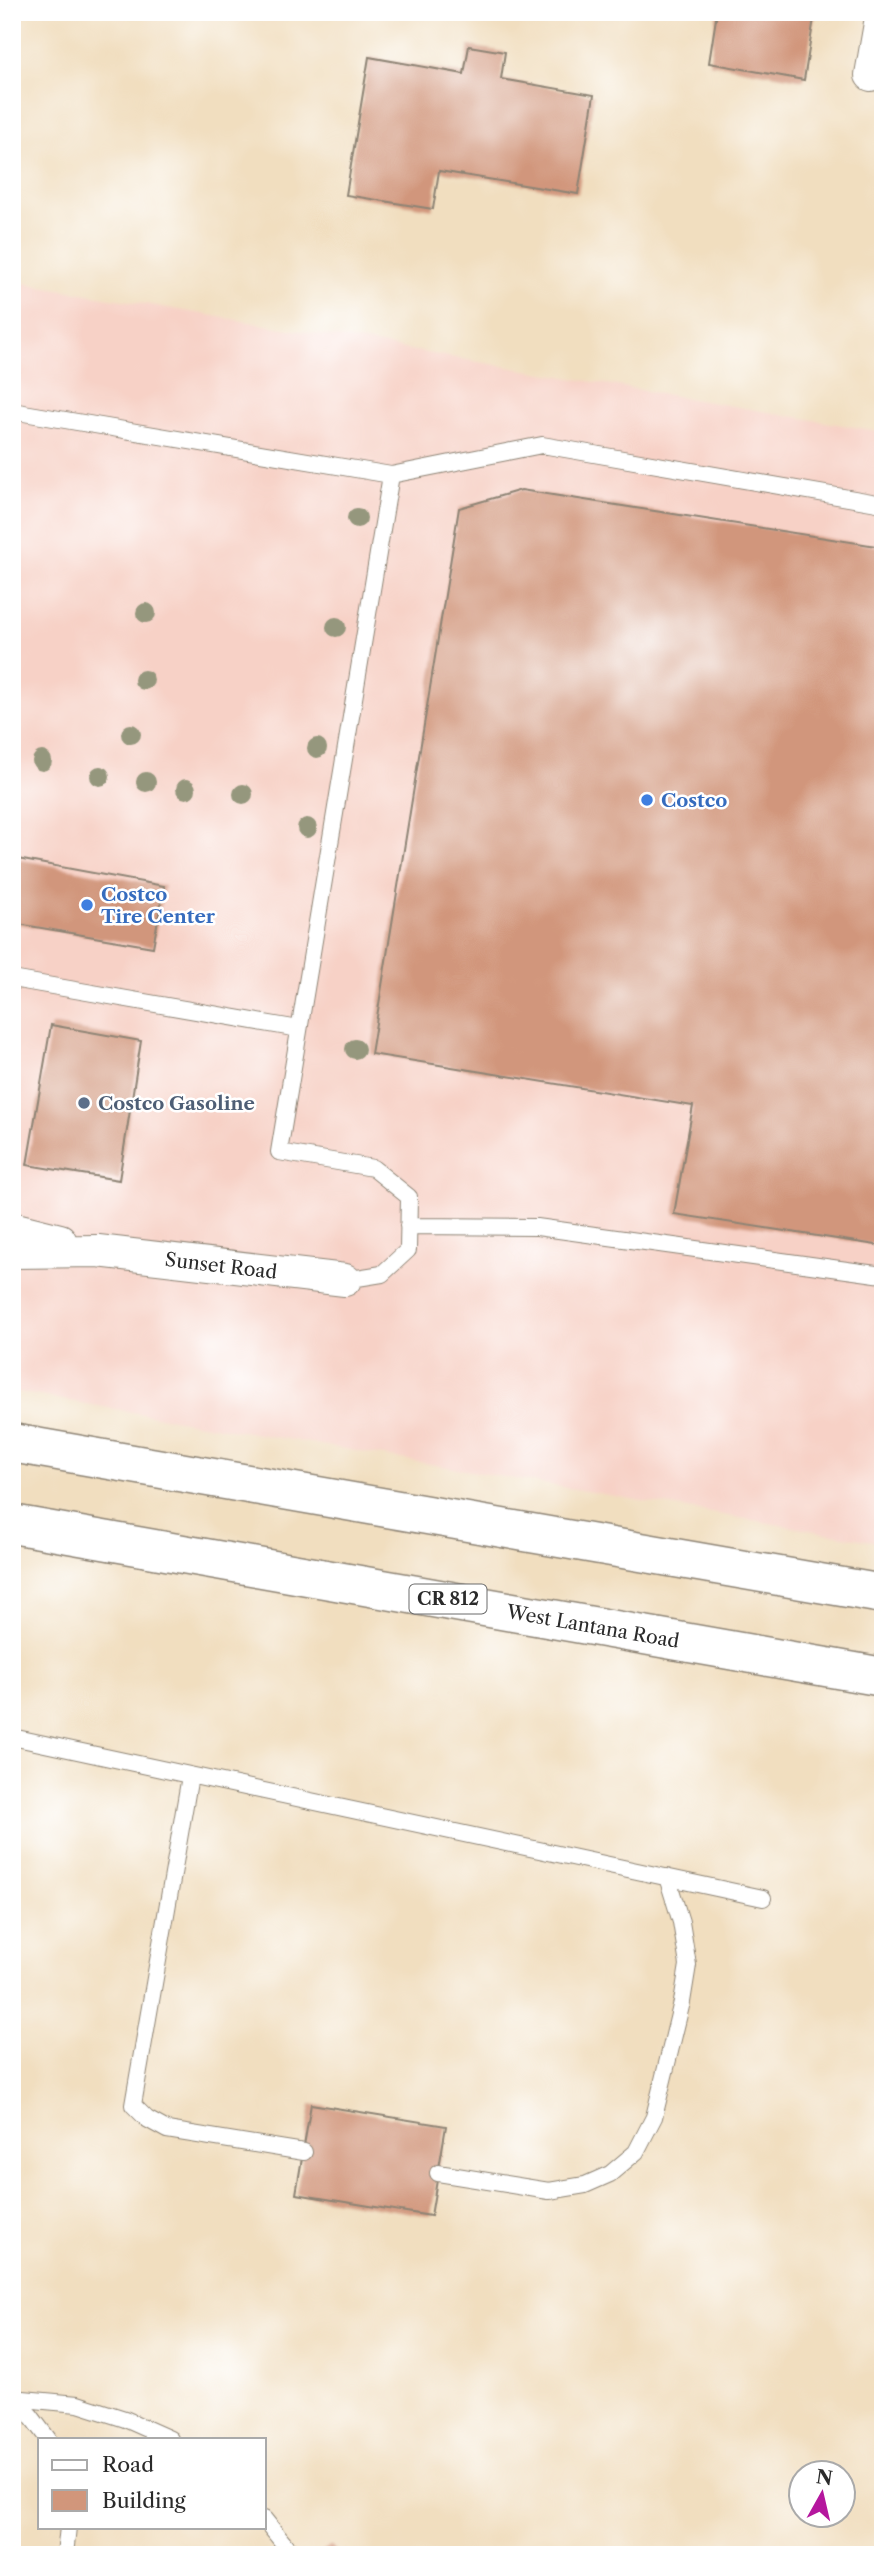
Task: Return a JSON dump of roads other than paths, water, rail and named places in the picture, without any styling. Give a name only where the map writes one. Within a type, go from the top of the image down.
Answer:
[{"type":"main road","points":[[12,1443],[883,1594]]},
{"type":"main road","name":"West Lantana Road","points":[[12,1524],[883,1677]]},
{"type":"street","points":[[871,75],[881,12]]},
{"type":"street","name":"Sunset Road","points":[[12,1228],[98,1251]]},
{"type":"street","name":"Sunset Road","points":[[12,1251],[98,1251],[345,1280]]},
{"type":"lane","points":[[12,411],[391,475],[542,445],[883,504]]},
{"type":"lane","points":[[345,1280],[382,1274],[408,1250],[409,1197],[373,1168],[279,1153],[391,475]]},
{"type":"lane","points":[[13,983],[299,1029]]},
{"type":"lane","points":[[408,1227],[537,1227],[883,1275]]},
{"type":"lane","points":[[12,1737],[763,1898]]},
{"type":"lane","points":[[190,1776],[133,2105],[147,2119],[167,2130],[304,2152]]},
{"type":"lane","points":[[438,2173],[549,2191],[584,2185],[610,2174],[636,2152],[654,2117],[682,2002],[688,1965],[681,1922],[667,1877]]},
{"type":"lane","points":[[12,2398],[78,2404],[125,2419],[168,2438]]},
{"type":"lane","points":[[12,2404],[30,2415],[47,2438]]},
{"type":"lane","points":[[266,2521],[293,2555]]},
{"type":"lane","points":[[65,2555],[68,2528]]},
{"type":"railway","points":[[878,2555],[883,2527]]},
{"type":"place","name":"Costco","points":[[647,800]]},
{"type":"place","name":"Costco Tire Center","points":[[87,905]]},
{"type":"place","name":"Costco Gasoline","points":[[84,1103]]}]
